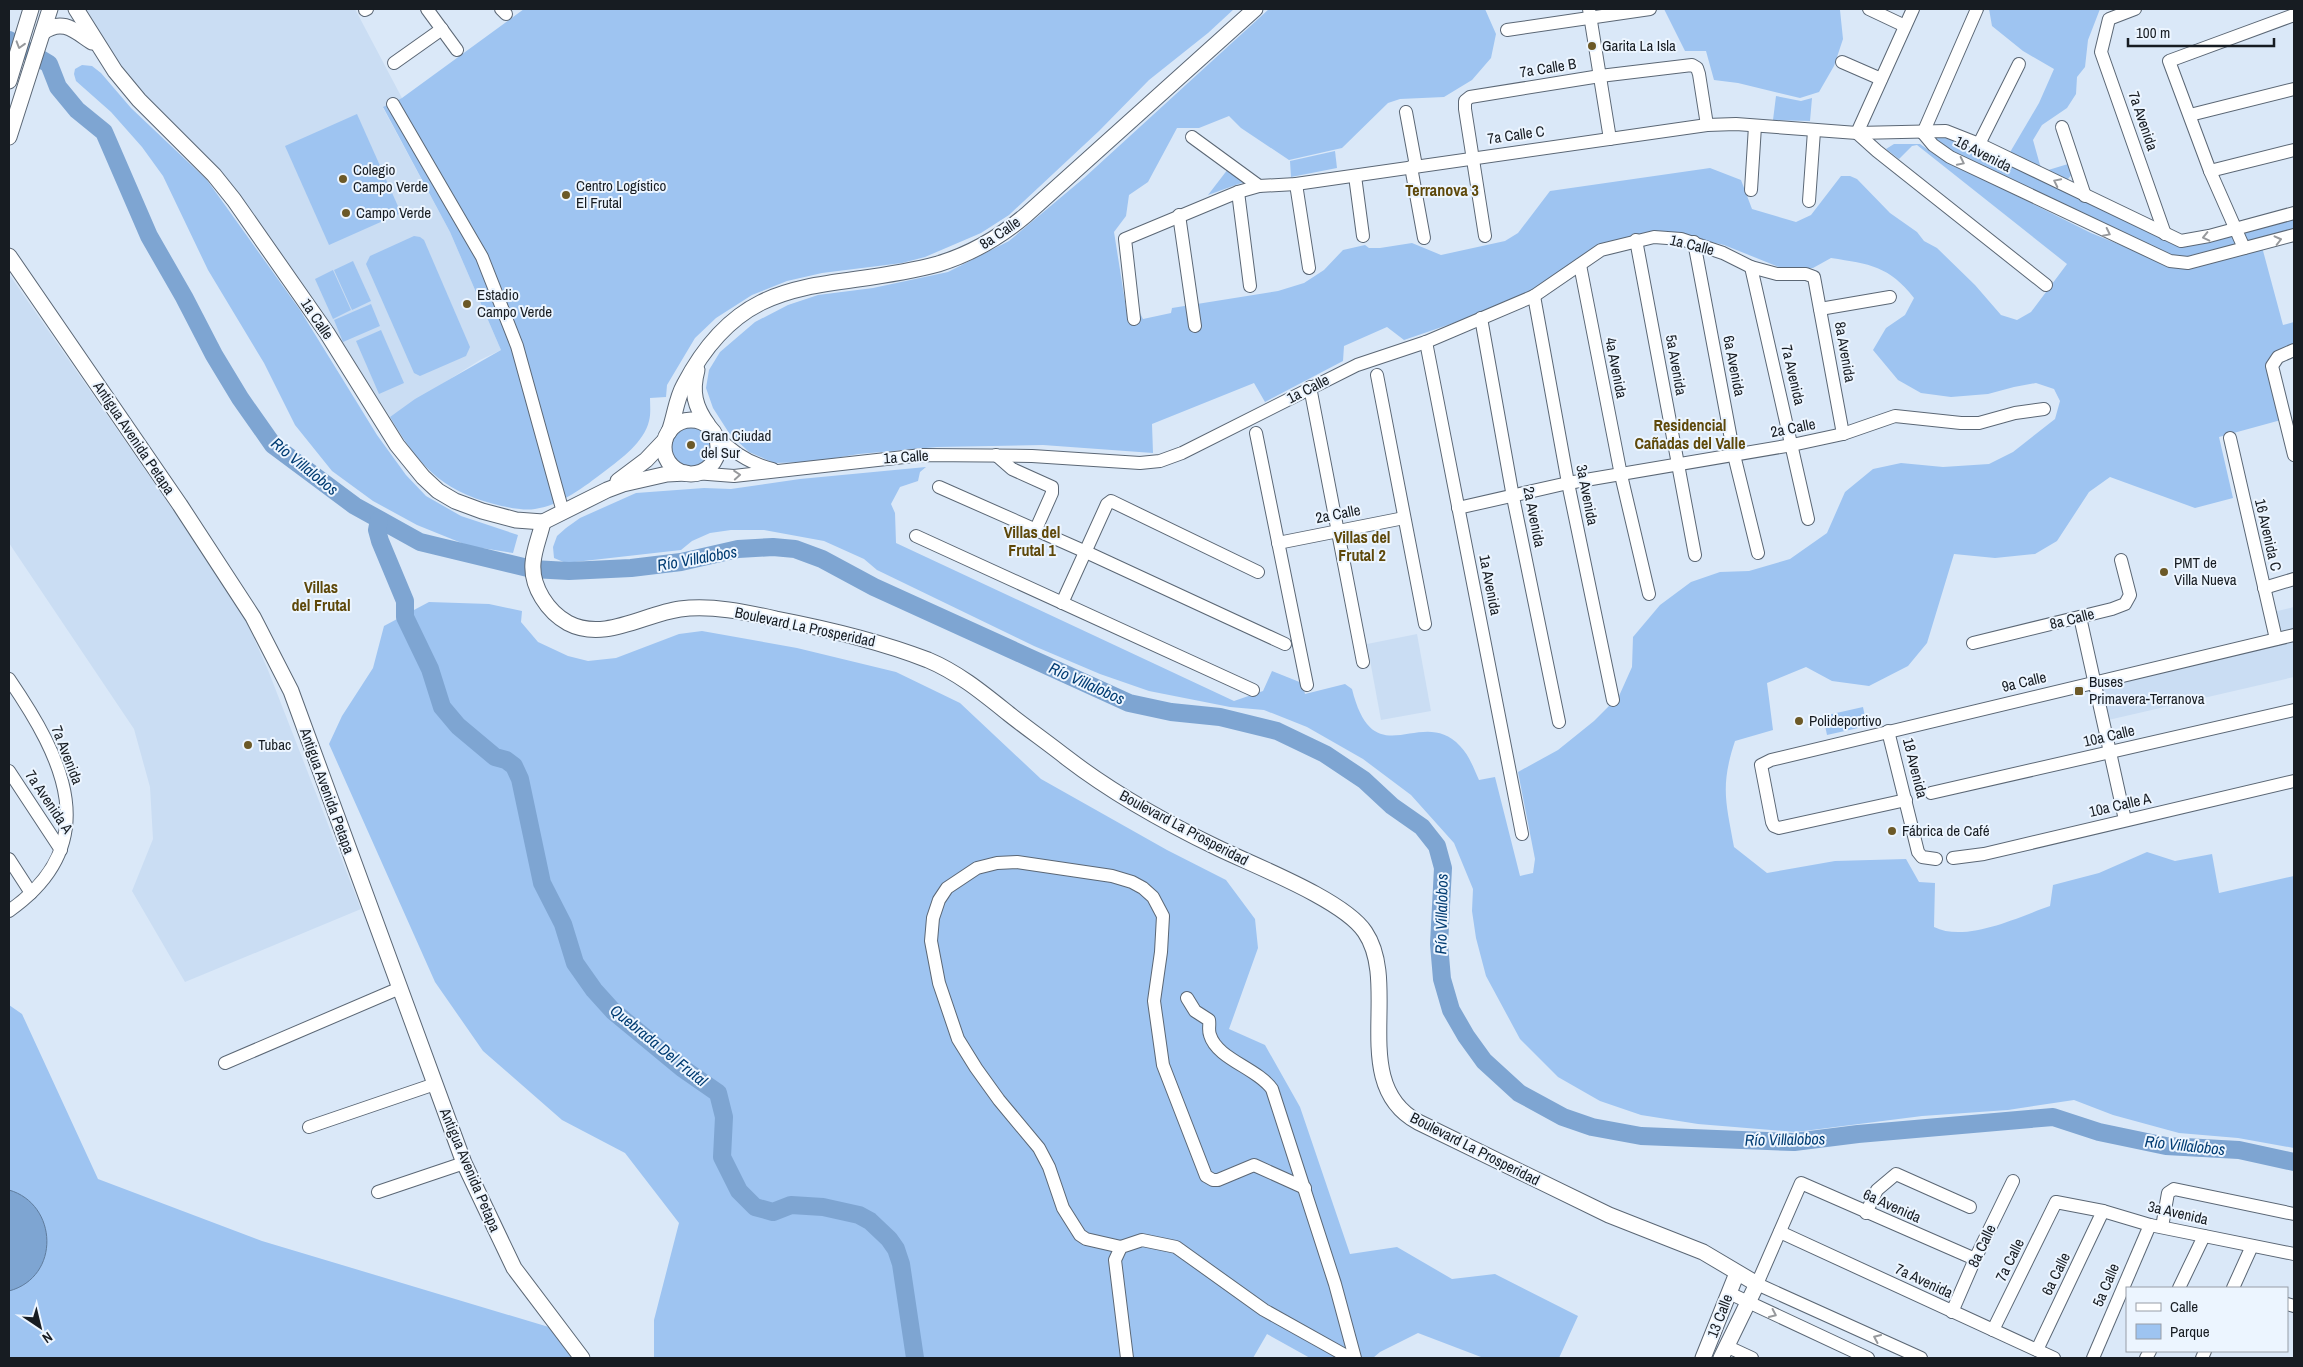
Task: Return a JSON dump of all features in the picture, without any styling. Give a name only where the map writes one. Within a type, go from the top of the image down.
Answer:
[{"type":"main road","points":[[9,81],[31,9]]},
{"type":"main road","points":[[9,137],[50,9]]},
{"type":"main road","name":"1a Calle","points":[[76,9],[115,71],[139,100],[214,175],[234,200],[327,333],[397,445],[423,477],[438,491],[466,505],[541,529],[563,512],[607,490],[656,476],[690,473]]},
{"type":"main road","name":"8a Calle","points":[[667,436],[679,396],[712,341],[728,325],[752,308],[780,294],[810,285],[897,273],[937,264],[971,252],[1002,234],[1026,215],[1255,9]]},
{"type":"main road","points":[[43,32],[51,27],[64,25],[75,29],[99,45]]},
{"type":"main road","name":"Antigua Avenida Petapa","points":[[9,256],[180,505],[253,617],[291,691],[464,1163],[514,1268],[582,1358]]},
{"type":"main road","name":"8a Calle","points":[[698,362],[694,394],[697,407],[712,430]]},
{"type":"main road","points":[[688,420],[701,422],[712,430],[718,442],[717,455],[710,466],[690,473],[678,470],[669,461],[664,449],[667,436],[679,423],[688,420]]},
{"type":"main road","name":"1a Calle","points":[[607,490],[646,460],[667,436]]},
{"type":"main road","name":"Boulevard La Prosperidad","points":[[541,529],[533,568],[535,582],[544,601],[569,623],[594,630],[606,629],[653,614],[682,609],[711,609],[746,612],[830,629],[884,644],[942,666],[986,696],[1070,760],[1123,796],[1187,833],[1324,900],[1354,919],[1368,937],[1375,959],[1383,1074],[1390,1094],[1404,1113],[1609,1216],[1703,1252],[1757,1284]]},
{"type":"main road","name":"13 Calle","points":[[1703,1358],[1737,1273]]},
{"type":"main road","name":"13 Calle","points":[[1724,1352],[1757,1284]]},
{"type":"street","points":[[427,9],[457,50]]},
{"type":"street","points":[[1507,30],[1589,14],[1650,9]]},
{"type":"street","points":[[1870,9],[1905,26]]},
{"type":"street","points":[[1913,9],[1857,133],[2046,285]]},
{"type":"street","points":[[1923,133],[1977,9]]},
{"type":"street","name":"7a Avenida","points":[[2135,9],[2110,19],[2101,52],[2165,234]]},
{"type":"street","points":[[1589,14],[1610,139]]},
{"type":"street","points":[[2244,248],[2210,170],[2169,60],[2294,15]]},
{"type":"street","points":[[394,63],[442,29]]},
{"type":"street","points":[[1842,62],[1881,79]]},
{"type":"street","points":[[1979,144],[2019,64]]},
{"type":"street","name":"7a Calle B","points":[[1473,158],[1465,109],[1467,100],[1475,96],[1600,76],[1689,65],[1695,66],[1699,74],[1707,125]]},
{"type":"street","points":[[2190,115],[2294,89]]},
{"type":"street","points":[[393,104],[482,256],[517,346],[563,512]]},
{"type":"street","points":[[1406,112],[1424,238]]},
{"type":"street","name":"7a Calle C","points":[[1134,320],[1125,239],[1179,215],[1238,192],[1259,186],[1296,184],[1355,176],[1707,125],[1755,126],[1857,133],[1923,133]]},
{"type":"street","points":[[1751,190],[1755,126]]},
{"type":"street","points":[[2062,127],[2085,196]]},
{"type":"street","points":[[1809,201],[1814,131]]},
{"type":"street","name":"16 Avenida","points":[[1923,133],[1946,131],[1979,144],[2176,240],[2186,241],[2294,213]]},
{"type":"street","name":"16 Avenida","points":[[1923,133],[1933,144],[1950,157],[2170,262],[2188,262],[2294,235]]},
{"type":"street","points":[[1192,137],[1259,186]]},
{"type":"street","points":[[2210,170],[2294,150]]},
{"type":"street","points":[[1473,158],[1485,236]]},
{"type":"street","points":[[1355,176],[1363,236]]},
{"type":"street","points":[[1296,184],[1309,268]]},
{"type":"street","points":[[1238,192],[1250,286]]},
{"type":"street","points":[[1179,215],[1195,326]]},
{"type":"street","name":"1a Calle","points":[[690,473],[734,476],[922,455],[1032,456],[1120,463],[1160,461],[1182,453],[1357,365],[1426,342],[1534,296],[1601,250],[1636,240],[1666,238],[1694,242],[1723,252],[1751,267],[1777,274],[1806,274],[1814,277]]},
{"type":"street","name":"5a Avenida","points":[[1636,240],[1695,555]]},
{"type":"street","name":"6a Avenida","points":[[1694,242],[1734,455],[1758,553]]},
{"type":"street","name":"4a Avenida","points":[[1580,265],[1621,475],[1649,594]]},
{"type":"street","name":"7a Avenida","points":[[1751,267],[1808,519]]},
{"type":"street","name":"8a Avenida","points":[[1814,277],[1843,434]]},
{"type":"street","name":"3a Avenida","points":[[1534,296],[1568,483],[1613,700]]},
{"type":"street","points":[[1820,309],[1890,297]]},
{"type":"street","name":"2a Avenida","points":[[1480,318],[1513,497],[1559,722]]},
{"type":"street","name":"1a Avenida","points":[[1426,342],[1452,464],[1458,508],[1522,834]]},
{"type":"street","points":[[2294,350],[2283,353],[2274,361],[2273,373],[2294,455]]},
{"type":"street","points":[[1377,375],[1425,624]]},
{"type":"street","points":[[1310,387],[1363,662]]},
{"type":"street","name":"2a Calle","points":[[1458,508],[1568,483],[1792,445],[1843,434],[1894,416],[1979,423],[2015,413],[2044,409]]},
{"type":"street","name":"1a Calle","points":[[712,430],[742,457],[753,463],[778,470]]},
{"type":"street","points":[[1256,433],[1307,685]]},
{"type":"street","name":"16 Avenida C","points":[[2230,438],[2276,639]]},
{"type":"street","points":[[996,455],[1012,469],[1052,487],[1052,493],[1036,529]]},
{"type":"street","points":[[939,487],[1036,529],[1285,644]]},
{"type":"street","points":[[1062,603],[1107,504],[1111,501],[1258,572]]},
{"type":"street","name":"2a Calle","points":[[1278,543],[1404,518]]},
{"type":"street","points":[[916,536],[1253,690]]},
{"type":"street","name":"8a Calle","points":[[1973,643],[2120,606],[2128,601],[2130,595],[2122,560]]},
{"type":"street","points":[[2264,588],[2294,579]]},
{"type":"street","points":[[2080,617],[2125,820]]},
{"type":"street","name":"9a Calle","points":[[1906,800],[1783,828],[1775,827],[1772,822],[1761,772],[1762,763],[1888,731],[2294,635]]},
{"type":"street","name":"7a Avenida","points":[[9,679],[46,738],[63,784],[67,803],[67,822],[62,850]]},
{"type":"street","name":"10a Calle","points":[[1931,793],[2294,710]]},
{"type":"street","name":"18 Avenida","points":[[1888,731],[1920,856],[1925,859],[1936,859]]},
{"type":"street","name":"7a Avenida A","points":[[9,771],[62,850]]},
{"type":"street","name":"10a Calle A","points":[[1954,858],[1984,854],[2294,781]]},
{"type":"street","points":[[9,911],[31,893],[62,850]]},
{"type":"street","points":[[9,859],[31,893]]},
{"type":"street","points":[[1305,1188],[1254,1165],[1218,1180],[1213,1180],[1206,1176],[1163,1065],[1154,1001],[1164,932],[1163,916],[1153,897],[1144,888],[1132,882],[1094,872],[1017,862],[997,862],[977,868],[947,888],[939,900],[933,918],[931,941],[952,1025],[976,1068],[1039,1148],[1049,1166],[1063,1208],[1080,1235],[1086,1239],[1121,1247],[1142,1240],[1176,1247],[1264,1310],[1350,1358]]},
{"type":"street","points":[[225,1063],[400,988]]},
{"type":"street","points":[[1187,998],[1195,1011],[1209,1020],[1210,1035],[1219,1049],[1263,1079],[1272,1088],[1335,1284],[1355,1358]]},
{"type":"street","points":[[309,1127],[435,1084]]},
{"type":"street","points":[[378,1192],[464,1163]]},
{"type":"street","points":[[1866,1213],[1877,1190],[1896,1174],[1970,1207]]},
{"type":"street","name":"8a Calle","points":[[1952,1312],[1975,1259],[2013,1181]]},
{"type":"street","name":"6a Avenida","points":[[1780,1232],[1801,1183],[1975,1259]]},
{"type":"street","name":"5a Calle","points":[[2127,1287],[2156,1226],[2168,1193],[2174,1189],[2294,1214]]},
{"type":"street","name":"3a Avenida","points":[[2056,1204],[2059,1202],[2104,1211],[2156,1226],[2294,1254]]},
{"type":"street","name":"7a Calle","points":[[1993,1330],[2056,1204]]},
{"type":"street","name":"6a Calle","points":[[2037,1350],[2104,1211]]},
{"type":"street","points":[[1780,1232],[1757,1284],[1921,1358]]},
{"type":"street","name":"7a Avenida","points":[[1780,1232],[2054,1358]]},
{"type":"street","points":[[2179,1287],[2204,1236]]},
{"type":"street","points":[[2233,1287],[2252,1246]]},
{"type":"street","points":[[1121,1247],[1115,1260],[1115,1275],[1127,1358]]},
{"type":"street","name":"5a Calle","points":[[2093,1358],[2126,1289]]},
{"type":"street","points":[[1729,1293],[1868,1358]]},
{"type":"street","points":[[1724,1352],[1752,1358]]},
{"type":"shaded area","name":"Campo Verde","points":[[84,9],[355,9],[402,98],[383,108],[450,232],[501,350],[480,360],[390,417],[323,312],[248,206],[194,144],[131,81]]},
{"type":"shaded area","points":[[9,274],[239,605],[268,670],[361,909],[185,982],[132,891],[153,839],[150,787],[134,729],[9,543]]},
{"type":"shaded area","points":[[2294,607],[2294,633],[2279,637],[2273,612]]},
{"type":"shaded area","points":[[1417,634],[1431,711],[1381,720],[1367,644]]},
{"type":"shaded area","points":[[2294,639],[2294,677],[2104,721],[2096,685]]},
{"type":"shaded area","points":[[9,1190],[25,1198],[37,1210],[44,1224],[47,1240],[45,1257],[38,1271],[26,1283],[9,1291]]},
{"type":"green space","points":[[524,9],[1234,9],[1208,33],[1149,80],[1099,131],[1009,215],[981,233],[925,257],[902,263],[822,273],[787,281],[752,295],[716,318],[695,338],[667,385],[666,397],[650,398],[650,415],[646,429],[637,443],[625,455],[589,483],[554,504],[535,509],[525,509],[494,504],[475,498],[444,482],[410,448],[390,417],[415,399],[501,350],[450,232],[383,107],[402,98]]},
{"type":"green space","points":[[1269,9],[1485,9],[1496,34],[1491,58],[1472,80],[1444,97],[1400,99],[1388,103],[1342,148],[1289,160],[1241,128],[1229,116],[1199,128],[1177,128],[1148,182],[1129,195],[1126,216],[1114,232],[1127,314],[1140,313],[1143,319],[1171,313],[1172,308],[1278,291],[1304,283],[1324,270],[1343,250],[1365,245],[1369,248],[1380,248],[1412,243],[1441,255],[1505,241],[1518,233],[1550,191],[1710,168],[1741,180],[1752,209],[1796,222],[1811,215],[1841,176],[1850,176],[1857,179],[1890,213],[1917,232],[1924,241],[1937,248],[1975,285],[2001,315],[2017,320],[2031,312],[2067,264],[1917,145],[1912,146],[1899,159],[1886,149],[1894,144],[1920,144],[1937,156],[2091,233],[2160,261],[2262,247],[2283,325],[2294,322],[2294,344],[2274,352],[2267,363],[2281,420],[2219,437],[2233,498],[2195,508],[2110,477],[2089,492],[2057,541],[2035,554],[1995,558],[1954,554],[1927,643],[1908,666],[1869,686],[1832,681],[1806,667],[1767,683],[1773,730],[1735,741],[1727,770],[1726,794],[1734,847],[1767,873],[1835,861],[1906,859],[1919,882],[1935,883],[1934,927],[1947,931],[1961,932],[1992,927],[2050,906],[2053,885],[2099,873],[2147,852],[2175,861],[2212,854],[2219,893],[2294,876],[2294,1148],[2238,1138],[2179,1133],[2113,1115],[2074,1100],[2008,1110],[1922,1116],[1796,1132],[1698,1124],[1641,1115],[1600,1101],[1558,1077],[1520,1039],[1486,976],[1476,938],[1472,911],[1473,889],[1454,843],[1411,795],[1363,759],[1307,727],[1264,710],[1230,707],[1149,691],[1100,674],[1034,646],[877,570],[864,559],[824,541],[764,530],[731,530],[710,533],[692,541],[681,550],[566,563],[554,558],[553,547],[557,536],[566,528],[580,518],[636,493],[704,488],[731,489],[800,479],[926,467],[920,472],[918,481],[900,487],[891,504],[895,513],[896,543],[1234,701],[1263,691],[1272,671],[1302,683],[1305,694],[1345,684],[1352,689],[1361,715],[1373,730],[1386,735],[1430,732],[1445,735],[1460,746],[1471,762],[1479,780],[1495,777],[1520,876],[1533,873],[1535,859],[1518,772],[1558,750],[1594,721],[1619,696],[1632,667],[1633,637],[1660,605],[1691,582],[1720,572],[1749,571],[1790,559],[1827,533],[1845,492],[1873,469],[1901,463],[1943,467],[1989,464],[2013,452],[2055,419],[2060,401],[2054,389],[2036,383],[1988,394],[1951,397],[1921,393],[1898,380],[1873,350],[1886,328],[1905,315],[1914,298],[1896,279],[1878,268],[1831,258],[1813,268],[1784,269],[1724,245],[1689,237],[1627,239],[1539,291],[1506,305],[1404,340],[1387,327],[1344,346],[1343,361],[1265,402],[1254,383],[1152,424],[1153,453],[1043,445],[937,447],[859,454],[811,462],[774,463],[749,452],[729,433],[713,408],[706,388],[709,370],[720,352],[755,322],[788,305],[818,295],[873,288],[948,272],[1009,241],[1084,178]]},
{"type":"green space","points":[[1664,9],[1838,9],[1840,10],[1843,39],[1834,66],[1819,92],[1800,98],[1738,83],[1714,80],[1706,51],[1685,51]]},
{"type":"green space","points":[[1989,9],[2100,9],[2088,40],[2085,67],[2077,77],[2076,94],[2067,108],[2042,125],[2033,140],[2040,165],[2045,171],[2068,164],[2072,174],[2068,179],[2054,177],[2009,154],[2039,103],[2054,69],[2023,51],[1992,26]]},
{"type":"green space","points":[[82,65],[92,66],[101,73],[131,108],[207,180],[300,310],[377,435],[406,475],[426,496],[461,516],[518,535],[513,553],[469,546],[417,525],[373,501],[332,471],[295,425],[264,363],[208,270],[163,176],[142,147],[111,112],[76,81],[75,69]]},
{"type":"green space","points":[[1776,96],[1801,101],[1812,98],[1810,121],[1773,120]]},
{"type":"green space","name":"Colegio Campo Verde","points":[[357,114],[401,213],[329,245],[285,146]]},
{"type":"green space","points":[[1938,130],[2177,240],[2236,229],[2244,248],[2188,263],[1940,150],[1930,131]]},
{"type":"green space","points":[[1335,151],[1337,168],[1291,177],[1290,161]]},
{"type":"green space","points":[[1228,169],[1244,182],[1208,195]]},
{"type":"green space","points":[[2294,215],[2294,234],[2248,246],[2241,229]]},
{"type":"green space","points":[[414,236],[424,240],[470,347],[466,356],[420,376],[414,373],[366,264],[370,256]]},
{"type":"green space","points":[[353,261],[371,301],[352,310],[334,270]]},
{"type":"green space","points":[[333,270],[351,310],[333,319],[315,279]]},
{"type":"green space","points":[[371,304],[380,326],[343,342],[334,320]]},
{"type":"green space","points":[[381,330],[404,383],[379,394],[356,341]]},
{"type":"green space","points":[[695,425],[707,431],[712,438],[712,456],[707,463],[700,468],[687,469],[679,466],[672,459],[669,443],[672,435],[679,428]]},
{"type":"green space","points":[[429,602],[489,604],[522,611],[521,622],[538,642],[568,656],[588,661],[616,658],[679,634],[702,631],[797,648],[896,672],[960,703],[1041,779],[1167,850],[1226,880],[1255,919],[1258,948],[1229,1029],[1265,1045],[1300,1107],[1350,1254],[1397,1247],[1452,1279],[1495,1274],[1578,1316],[1559,1358],[1481,1358],[1418,1333],[1380,1352],[1373,1358],[1310,1358],[1267,1334],[1253,1358],[654,1358],[654,1320],[679,1223],[625,1153],[562,1120],[483,1051],[435,982],[329,744],[342,716],[373,668],[384,626]]},
{"type":"green space","points":[[1863,707],[1867,726],[1827,735],[1823,716]]},
{"type":"green space","points":[[9,1005],[22,1014],[98,1179],[262,1241],[562,1331],[581,1358],[9,1358]]},
{"type":"waterway","name":"Río Villalobos","points":[[9,40],[49,64],[58,87],[77,110],[104,132],[149,236],[214,355],[240,398],[273,445],[355,506],[420,542],[532,569],[569,571],[631,568],[681,562],[738,549],[773,547],[795,549],[822,559],[874,587],[1129,703],[1171,712],[1220,717],[1277,731],[1325,754],[1364,780],[1392,806],[1422,827],[1437,846],[1443,868],[1439,944],[1442,979],[1451,1010],[1466,1036],[1484,1061],[1519,1093],[1563,1117],[1592,1127],[1641,1136],[1794,1142],[1858,1134],[2053,1117],[2099,1132],[2166,1146],[2239,1150],[2294,1162]]},
{"type":"waterway","name":"Quebrada Del Frutal","points":[[379,520],[377,530],[405,601],[405,617],[430,669],[442,707],[458,726],[495,757],[506,760],[514,766],[520,779],[542,883],[563,924],[575,963],[594,990],[613,1011],[682,1068],[718,1093],[724,1117],[722,1157],[739,1191],[755,1207],[773,1212],[791,1205],[823,1207],[859,1215],[870,1221],[889,1239],[896,1249],[901,1264],[915,1358]]},
{"type":"place","name":"Garita La Isla","points":[[1592,46]]},
{"type":"place","name":"Colegio Campo Verde","points":[[343,179]]},
{"type":"place","name":"Centro Logístico El Frutal","points":[[566,195]]},
{"type":"place","name":"Campo Verde","points":[[346,213]]},
{"type":"place","name":"Estadio Campo Verde","points":[[467,304]]},
{"type":"place","name":"Gran Ciudad del Sur","points":[[691,445]]},
{"type":"place","name":"PMT de Villa Nueva","points":[[2164,572]]},
{"type":"place","name":"Buses Primavera-Terranova","points":[[2079,691]]},
{"type":"place","name":"Polideportivo","points":[[1799,721]]},
{"type":"place","name":"Tubac","points":[[248,745]]},
{"type":"place","name":"Fábrica de Café","points":[[1892,831]]},
{"type":"district","name":"Terranova 3","points":[[1442,190]]},
{"type":"district","name":"Residencial Cañadas del Valle","points":[[1690,434]]},
{"type":"district","name":"Villas del Frutal 1","points":[[1032,541]]},
{"type":"district","name":"Villas del Frutal 2","points":[[1362,546]]},
{"type":"district","name":"Villas del Frutal","points":[[321,596]]}]
